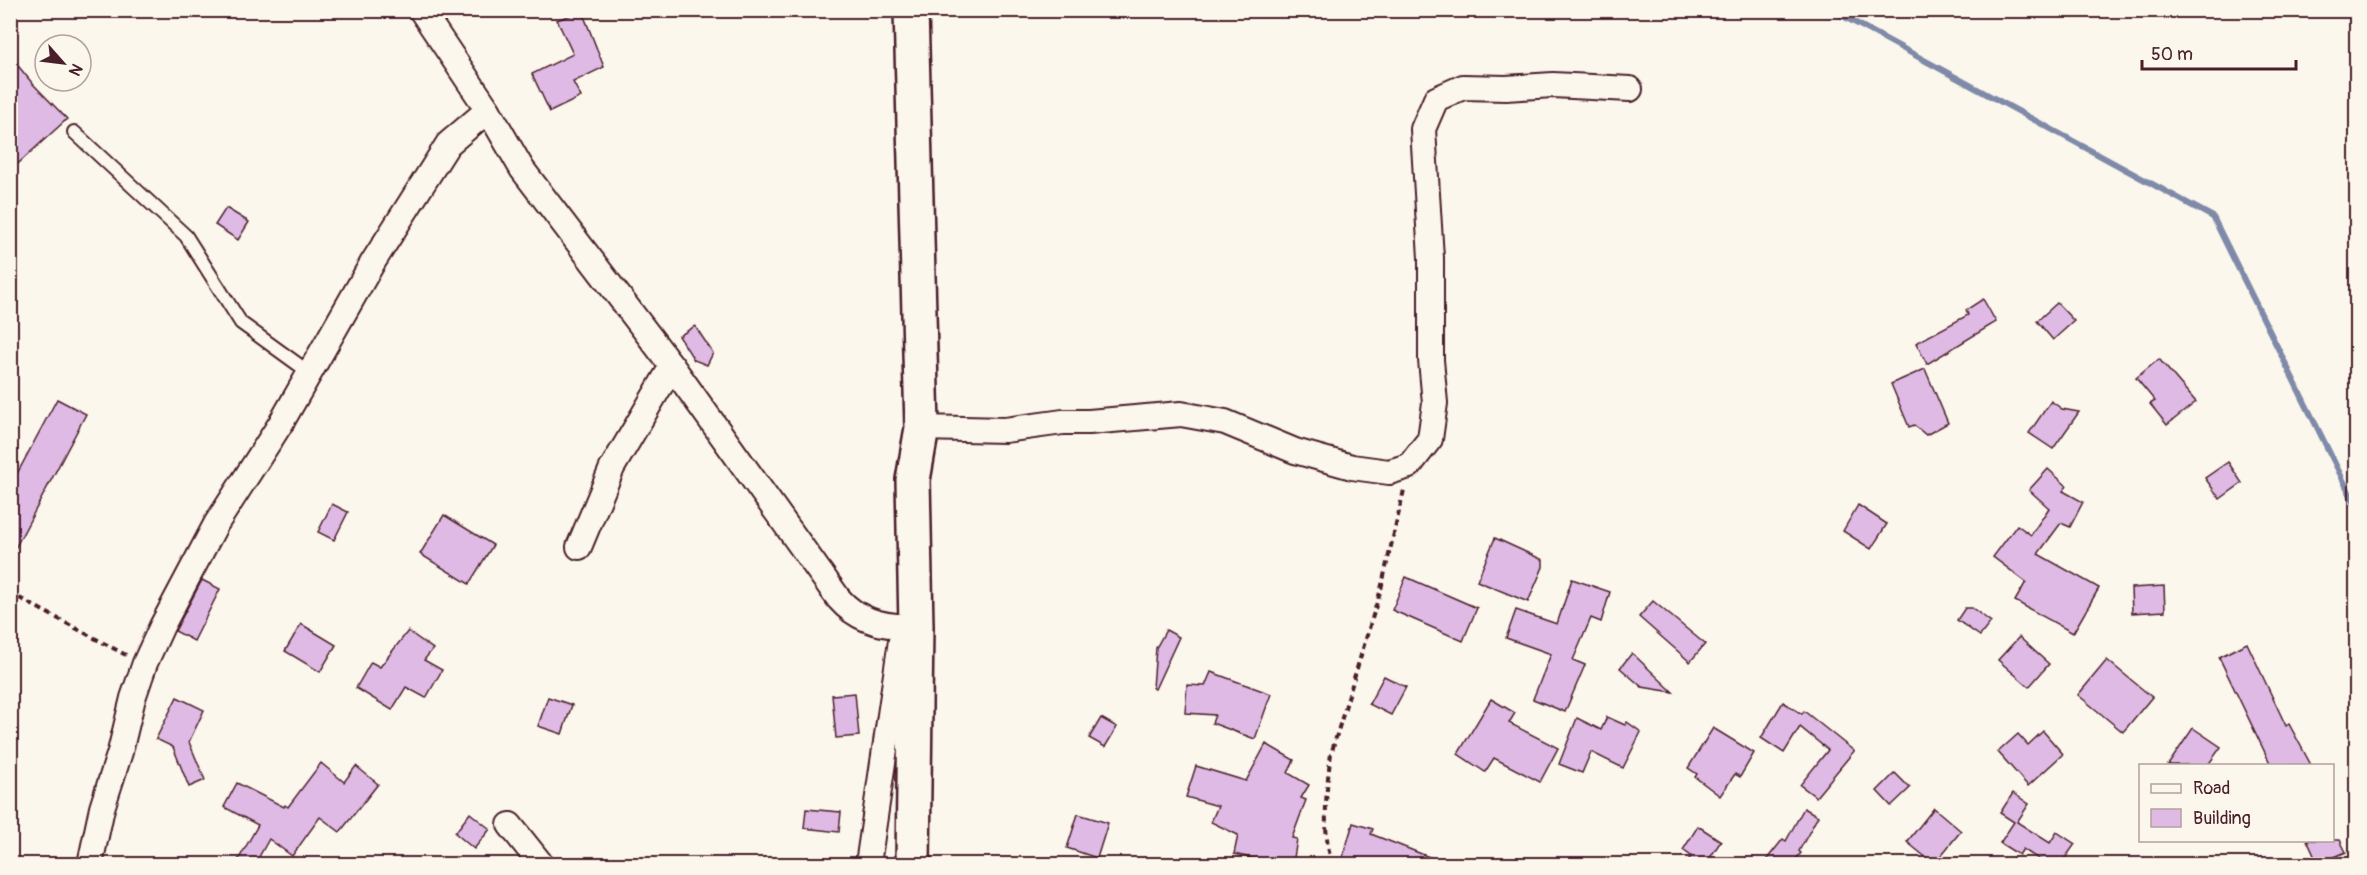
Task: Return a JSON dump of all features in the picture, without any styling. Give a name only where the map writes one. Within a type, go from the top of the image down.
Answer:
[{"type":"highway","points":[[911,10],[922,428],[913,480],[910,627],[913,864]]},
{"type":"street","points":[[421,10],[488,110],[522,169],[672,366],[764,492],[821,576],[848,609],[860,617],[910,627],[868,864]]},
{"type":"street","points":[[922,428],[1005,430],[1054,423],[1181,414],[1225,422],[1294,451],[1353,467],[1389,472],[1409,466],[1430,439],[1435,403],[1431,360],[1431,258],[1423,129],[1436,99],[1462,87],[1506,88],[1553,85],[1630,89]]},
{"type":"street","points":[[90,864],[102,808],[120,752],[133,698],[145,663],[162,626],[216,524],[281,423],[373,262],[448,144],[488,110]]},
{"type":"street","points":[[579,547],[612,468],[672,366]]},
{"type":"street","points":[[510,825],[541,864]]},
{"type":"lane","points":[[74,132],[186,236],[241,323],[310,373]]},
{"type":"path","points":[[1332,864],[1328,849],[1327,782],[1330,754],[1381,589],[1409,466]]},
{"type":"path","points":[[10,593],[112,648],[145,663]]},
{"type":"building","points":[[582,11],[604,67],[573,82],[581,97],[550,112],[532,74],[573,54],[557,20]]},
{"type":"building","points":[[10,56],[33,84],[33,93],[42,93],[67,119],[10,171]]},
{"type":"building","points":[[226,208],[249,222],[238,240],[215,225]]},
{"type":"building","points":[[1983,299],[1996,322],[1927,364],[1916,343],[1968,315],[1966,310]]},
{"type":"building","points":[[2057,303],[2074,321],[2053,340],[2037,321]]},
{"type":"building","points":[[695,326],[713,353],[707,365],[694,360],[679,336]]},
{"type":"building","points":[[2159,359],[2196,402],[2167,425],[2150,404],[2155,401],[2136,378]]},
{"type":"building","points":[[1925,369],[1948,423],[1926,435],[1914,425],[1909,427],[1891,384]]},
{"type":"building","points":[[57,399],[86,414],[10,558],[10,487]]},
{"type":"building","points":[[2051,401],[2062,409],[2079,412],[2053,449],[2029,433]]},
{"type":"building","points":[[2228,462],[2242,483],[2220,499],[2205,478]]},
{"type":"building","points":[[2048,469],[2067,486],[2063,491],[2083,502],[2070,527],[2061,523],[2038,554],[2099,588],[2073,633],[2015,601],[2026,582],[1993,557],[2017,525],[2031,535],[2049,508],[2029,490]]},
{"type":"building","points":[[332,504],[348,512],[334,540],[318,532]]},
{"type":"building","points":[[1858,505],[1887,524],[1871,549],[1843,531]]},
{"type":"building","points":[[444,515],[493,545],[469,584],[420,554]]},
{"type":"building","points":[[1495,538],[1543,560],[1543,567],[1528,602],[1477,581]]},
{"type":"building","points":[[1406,577],[1477,608],[1463,641],[1392,610]]},
{"type":"building","points":[[1572,579],[1610,592],[1601,622],[1591,618],[1573,660],[1585,665],[1565,712],[1533,699],[1551,654],[1506,638],[1516,610],[1557,624]]},
{"type":"building","points":[[202,580],[220,589],[194,641],[175,631]]},
{"type":"building","points":[[2164,586],[2165,611],[2132,613],[2131,588]]},
{"type":"building","points":[[1653,601],[1705,644],[1690,662],[1639,617]]},
{"type":"building","points":[[1965,608],[1972,608],[1991,622],[1980,636],[1957,620]]},
{"type":"building","points":[[301,624],[336,645],[320,672],[285,651]]},
{"type":"building","points":[[1166,630],[1179,637],[1155,689],[1153,688],[1156,648]]},
{"type":"building","points":[[408,631],[433,649],[424,660],[442,670],[426,698],[406,687],[392,710],[356,688],[371,662],[380,667]]},
{"type":"building","points":[[2019,637],[2049,664],[2029,687],[1998,660]]},
{"type":"building","points":[[2247,643],[2286,726],[2289,724],[2310,764],[2271,764],[2219,657]]},
{"type":"building","points":[[1632,653],[1673,692],[1642,687],[1620,668]]},
{"type":"building","points":[[2107,660],[2152,697],[2123,732],[2078,695]]},
{"type":"building","points":[[1211,672],[1271,694],[1255,739],[1212,723],[1215,715],[1185,713],[1187,685],[1205,686]]},
{"type":"building","points":[[1384,676],[1406,687],[1391,715],[1369,704]]},
{"type":"building","points":[[855,693],[859,736],[836,738],[832,695]]},
{"type":"building","points":[[177,697],[204,710],[189,742],[205,780],[189,787],[173,747],[156,739]]},
{"type":"building","points":[[548,697],[572,705],[562,734],[538,726]]},
{"type":"building","points":[[1491,699],[1515,713],[1509,723],[1558,748],[1540,782],[1494,758],[1485,772],[1458,754]]},
{"type":"building","points":[[1783,702],[1802,714],[1804,711],[1854,751],[1816,797],[1800,785],[1828,750],[1800,727],[1784,753],[1761,738]]},
{"type":"building","points":[[1607,717],[1625,725],[1627,722],[1641,732],[1623,768],[1591,752],[1582,773],[1559,764],[1577,718],[1601,730]]},
{"type":"building","points":[[1101,718],[1117,727],[1105,747],[1089,738]]},
{"type":"building","points":[[1713,728],[1754,753],[1740,777],[1735,774],[1720,796],[1695,777],[1697,774],[1688,768]]},
{"type":"building","points":[[2193,728],[2221,747],[2209,764],[2169,764]]},
{"type":"building","points":[[2043,731],[2063,754],[2028,786],[1998,752],[2018,734],[2028,745]]},
{"type":"building","points":[[1266,744],[1294,760],[1288,773],[1309,785],[1301,798],[1306,800],[1292,838],[1297,839],[1293,864],[1265,864],[1265,861],[1234,854],[1238,835],[1211,822],[1218,806],[1186,797],[1196,766],[1246,781]]},
{"type":"building","points":[[321,763],[344,782],[356,766],[378,784],[340,832],[320,817],[292,856],[269,839],[255,864],[236,864],[258,825],[224,807],[237,783],[288,807]]},
{"type":"building","points":[[1895,773],[1910,788],[1891,806],[1877,791]]},
{"type":"building","points":[[2013,793],[2029,804],[2017,822],[2050,843],[2057,832],[2075,844],[2061,864],[2046,864],[2023,849],[2019,855],[2000,843],[2014,822],[2000,813]]},
{"type":"building","points":[[1804,808],[1818,816],[1799,851],[1801,853],[1792,864],[1763,864],[1783,839],[1786,841]]},
{"type":"building","points":[[1934,808],[1961,831],[1934,864],[1907,842]]},
{"type":"building","points":[[806,809],[841,812],[839,832],[804,828]]},
{"type":"building","points":[[470,813],[490,829],[474,849],[455,833]]},
{"type":"building","points":[[1078,814],[1108,823],[1097,858],[1067,848]]},
{"type":"building","points":[[1353,823],[1373,829],[1371,834],[1447,864],[1356,864],[1342,860]]},
{"type":"building","points":[[1698,826],[1721,841],[1706,864],[1686,864],[1691,856],[1683,850]]},
{"type":"building","points":[[2340,840],[2346,852],[2318,864],[2308,842]]},
{"type":"waterway","points":[[1832,10],[2213,217],[2356,506]]}]
